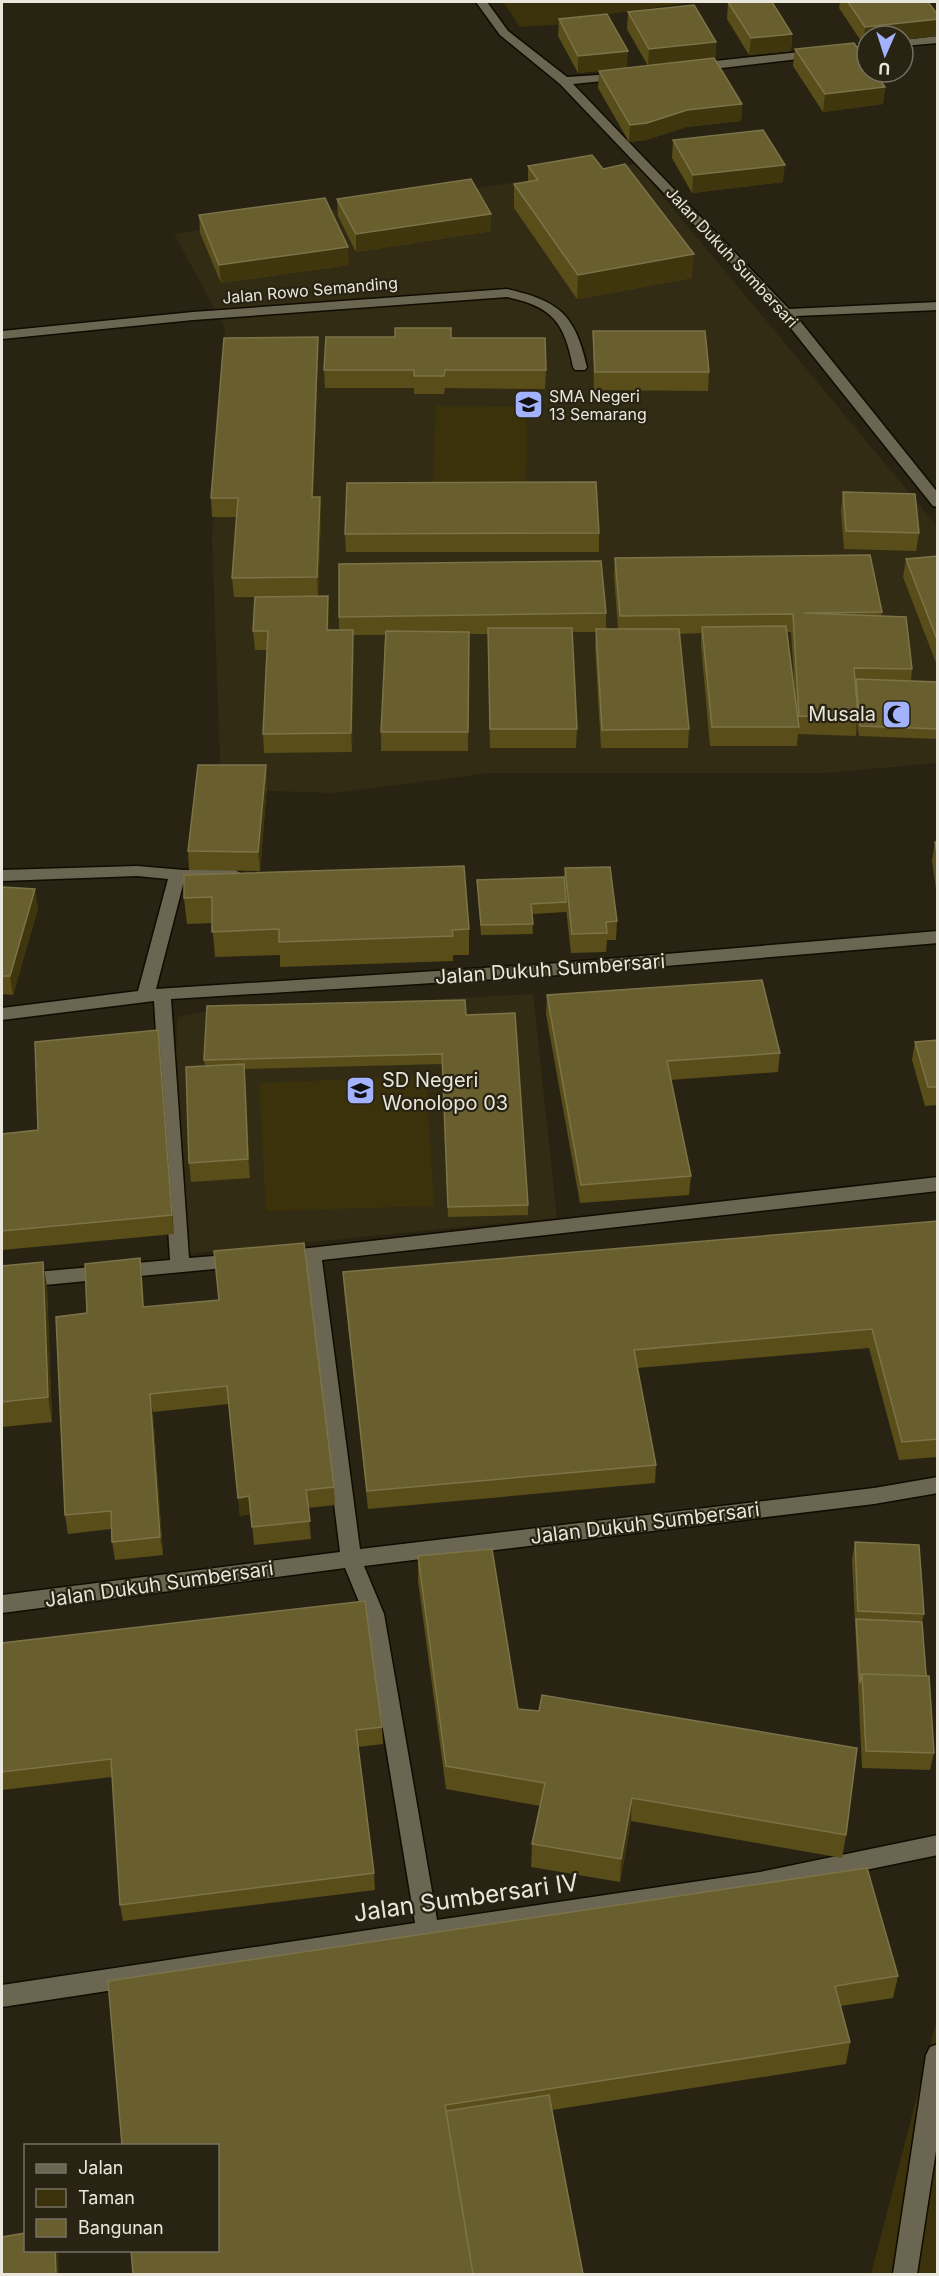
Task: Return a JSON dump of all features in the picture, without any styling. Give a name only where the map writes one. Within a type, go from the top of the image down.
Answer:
[{"type":"street","name":"Jalan Dukuh Sumbersari","points":[[482,2],[504,33],[564,81],[786,313],[938,503]]},
{"type":"street","points":[[915,42],[938,39]]},
{"type":"street","points":[[681,69],[855,49]]},
{"type":"street","points":[[564,81],[634,74]]},
{"type":"street","name":"Jalan Rowo Semanding","points":[[2,335],[193,316],[507,293],[536,299],[565,319],[575,339],[580,367]]},
{"type":"street","points":[[786,313],[938,306]]},
{"type":"street","points":[[2,875],[137,871],[173,874],[234,874]]},
{"type":"street","points":[[173,874],[177,878],[154,995],[180,1266]]},
{"type":"street","name":"Jalan Dukuh Sumbersari","points":[[2,1014],[154,995],[547,970],[938,937]]},
{"type":"street","points":[[2,1282],[312,1254],[938,1184]]},
{"type":"street","points":[[312,1254],[351,1559],[374,1614],[428,1931]]},
{"type":"street","name":"Jalan Dukuh Sumbersari","points":[[2,1605],[351,1559],[862,1497],[938,1485]]},
{"type":"street","name":"Jalan Sumbersari IV","points":[[2,1995],[760,1882],[938,1845]]},
{"type":"street","points":[[905,2274],[938,2055]]},
{"type":"shaded area","name":"SMA Negeri 13 Semarang","points":[[636,164],[937,526],[937,763],[825,773],[490,773],[332,793],[221,789],[212,539],[225,328],[174,234]]},
{"type":"shaded area","name":"SD Negeri Wonolopo 03","points":[[533,994],[557,1218],[186,1254],[176,1057],[177,1017],[203,1012]]},
{"type":"green space","points":[[503,2],[693,2],[610,14],[586,23],[520,27]]},
{"type":"green space","points":[[436,406],[527,407],[526,495],[432,495]]},
{"type":"green space","points":[[426,1076],[434,1206],[266,1211],[259,1083]]},
{"type":"green space","points":[[937,2019],[937,2274],[871,2274]]},
{"type":"building","points":[[728,2],[772,2],[792,34],[751,38]]},
{"type":"building","points":[[848,2],[928,2],[938,15],[938,19],[892,24],[863,24]]},
{"type":"building","points":[[694,5],[716,42],[649,49],[628,12]]},
{"type":"building","points":[[607,14],[628,51],[578,56],[559,19]]},
{"type":"building","points":[[854,43],[855,84],[883,84],[885,87],[825,94],[795,49]]},
{"type":"building","points":[[714,58],[742,104],[687,110],[647,123],[630,125],[599,71]]},
{"type":"building","points":[[763,130],[785,165],[693,175],[673,140]]},
{"type":"building","points":[[592,155],[603,169],[625,164],[694,254],[578,275],[514,184],[538,180],[528,166]]},
{"type":"building","points":[[471,179],[491,214],[356,234],[337,199]]},
{"type":"building","points":[[325,198],[348,247],[219,265],[199,215]]},
{"type":"building","points":[[395,328],[451,328],[451,338],[545,338],[546,370],[445,370],[444,376],[414,376],[414,370],[324,370],[326,337],[395,337]]},
{"type":"building","points":[[593,331],[705,331],[709,372],[595,372]]},
{"type":"building","points":[[318,337],[312,497],[320,497],[317,577],[232,578],[238,498],[211,498],[224,338]]},
{"type":"building","points":[[596,482],[599,533],[345,534],[347,483]]},
{"type":"building","points":[[843,492],[915,494],[919,533],[846,531]]},
{"type":"building","points":[[870,555],[882,612],[804,613],[906,617],[912,669],[854,668],[858,717],[799,716],[793,614],[620,616],[615,558]]},
{"type":"building","points":[[938,556],[938,642],[906,559]]},
{"type":"building","points":[[601,561],[606,613],[339,617],[339,564]]},
{"type":"building","points":[[328,596],[327,630],[353,630],[351,733],[263,734],[268,631],[253,631],[255,597]]},
{"type":"building","points":[[786,626],[799,727],[712,727],[702,627]]},
{"type":"building","points":[[488,628],[572,628],[577,729],[490,729]]},
{"type":"building","points":[[596,629],[679,629],[689,729],[602,730]]},
{"type":"building","points":[[386,631],[469,632],[468,732],[381,732]]},
{"type":"building","name":"Musala","points":[[856,679],[938,682],[938,729],[860,726]]},
{"type":"building","points":[[198,765],[266,765],[258,852],[188,851]]},
{"type":"building","points":[[935,842],[938,842],[938,859]]},
{"type":"building","points":[[464,866],[469,929],[452,930],[453,936],[279,942],[279,929],[212,932],[212,897],[184,898],[184,875]]},
{"type":"building","points":[[610,867],[617,921],[606,922],[607,933],[572,934],[565,868]]},
{"type":"building","points":[[564,877],[566,902],[531,904],[533,924],[481,925],[477,880]]},
{"type":"building","points":[[2,887],[35,889],[10,976],[2,976]]},
{"type":"building","points":[[762,980],[780,1053],[667,1061],[691,1176],[581,1185],[547,995]]},
{"type":"building","points":[[465,1000],[466,1015],[515,1013],[528,1205],[448,1207],[442,1054],[204,1060],[207,1006]]},
{"type":"building","points":[[158,1030],[172,1215],[2,1231],[2,1134],[38,1130],[35,1042]]},
{"type":"building","points":[[938,1040],[938,1087],[928,1087],[915,1042]]},
{"type":"building","points":[[244,1064],[248,1159],[189,1163],[186,1067]]},
{"type":"building","points":[[938,1221],[938,1439],[902,1442],[872,1329],[634,1350],[656,1465],[367,1491],[343,1272]]},
{"type":"building","points":[[304,1243],[334,1487],[306,1490],[310,1521],[252,1527],[249,1496],[238,1498],[227,1386],[150,1394],[160,1537],[112,1542],[111,1511],[65,1515],[56,1317],[87,1313],[85,1264],[140,1258],[143,1307],[219,1300],[214,1251]]},
{"type":"building","points":[[43,1262],[48,1397],[2,1402],[2,1266]]},
{"type":"building","points":[[855,1542],[919,1545],[924,1614],[858,1611]]},
{"type":"building","points":[[492,1549],[518,1709],[539,1711],[542,1695],[857,1748],[846,1835],[632,1798],[621,1859],[532,1844],[545,1783],[446,1766],[418,1556]]},
{"type":"building","points":[[365,1601],[382,1727],[356,1730],[374,1873],[120,1905],[111,1759],[2,1772],[2,1643]]},
{"type":"building","points":[[856,1619],[922,1622],[926,1676],[862,1674],[860,1683]]},
{"type":"building","points":[[862,1674],[929,1676],[934,1753],[866,1751]]},
{"type":"building","points":[[867,1868],[898,1976],[835,1986],[850,2042],[445,2105],[473,2274],[133,2274],[131,2252],[219,2252],[219,2144],[122,2144],[108,1981]]},
{"type":"building","points":[[549,2095],[583,2274],[473,2274],[446,2111]]},
{"type":"building","points":[[24,2233],[24,2252],[55,2252],[56,2274],[2,2274],[2,2237]]},
{"type":"place","name":"SMA Negeri 13 Semarang","points":[[528,405]]},
{"type":"place","name":"Musala","points":[[897,714]]},
{"type":"place","name":"SD Negeri Wonolopo 03","points":[[361,1091]]}]
